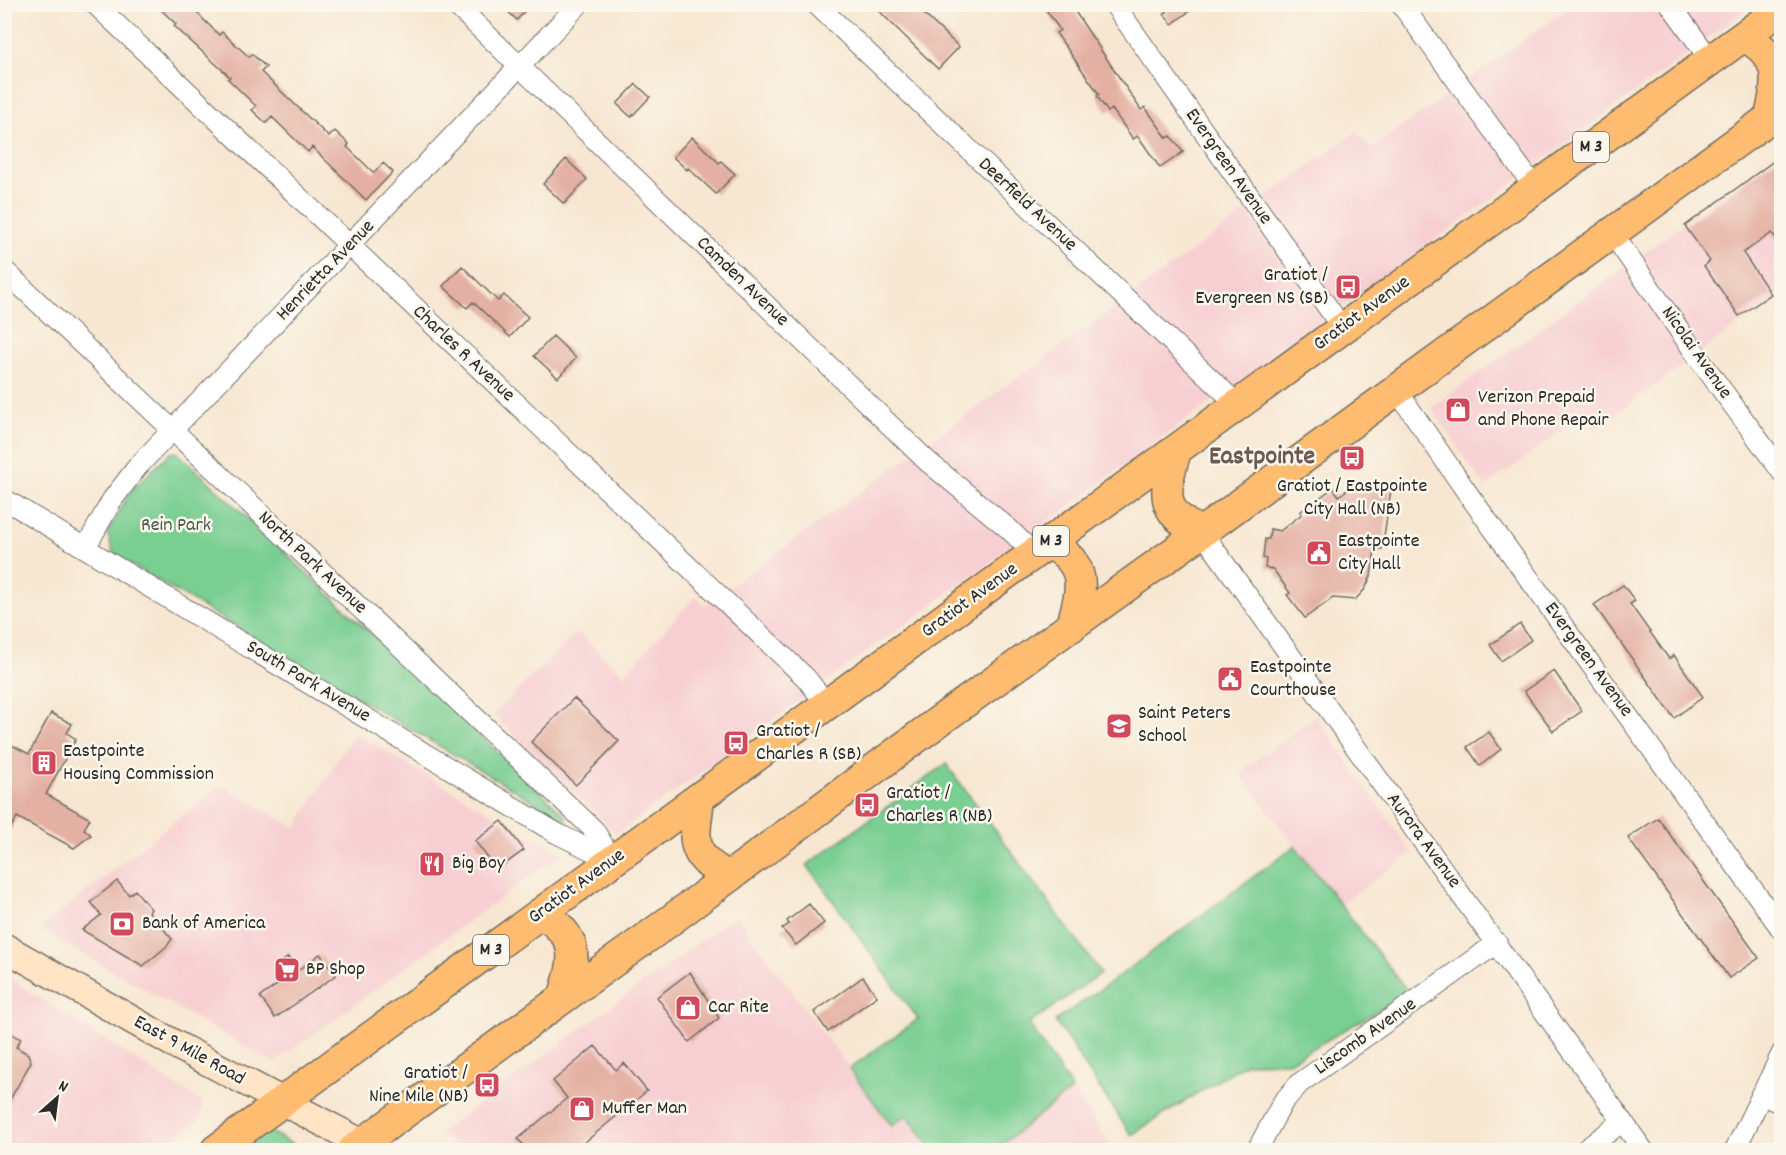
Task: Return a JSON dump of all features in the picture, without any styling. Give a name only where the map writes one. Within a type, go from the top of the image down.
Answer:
[{"type":"main road","name":"Gratiot Avenue","points":[[216,1150],[828,706],[1782,8]]},
{"type":"main road","points":[[363,1148],[939,721],[1776,113],[1774,64],[1762,48],[1744,36]]},
{"type":"main road","points":[[1176,451],[1168,481],[1170,507],[1182,523],[1202,532]]},
{"type":"main road","points":[[1041,549],[1068,556],[1075,563],[1079,593],[1071,627]]},
{"type":"main road","points":[[699,798],[696,835],[699,855],[729,877]]},
{"type":"main road","points":[[541,913],[560,926],[571,946],[572,973],[563,998]]},
{"type":"main road","name":"East 9 Mile Road","points":[[4,947],[363,1148]]},
{"type":"street","name":"Charles R Avenue","points":[[95,4],[806,678],[828,706]]},
{"type":"street","name":"Camden Avenue","points":[[455,4],[927,461],[1009,529],[1041,549]]},
{"type":"street","name":"Henrietta Avenue","points":[[86,547],[112,500],[138,466],[579,4]]},
{"type":"street","name":"Deerfield Avenue","points":[[816,4],[1238,405]]},
{"type":"street","name":"Evergreen Avenue","points":[[1114,4],[1343,329]]},
{"type":"street","points":[[1401,4],[1535,188]]},
{"type":"street","points":[[1670,4],[1711,60]]},
{"type":"street","name":"Nicolai Avenue","points":[[1612,233],[1700,360],[1782,471]]},
{"type":"street","name":"North Park Avenue","points":[[4,270],[594,830],[613,861]]},
{"type":"street","name":"Evergreen Avenue","points":[[1396,389],[1473,501],[1782,930]]},
{"type":"street","name":"South Park Avenue","points":[[4,499],[556,833],[613,861]]},
{"type":"street","name":"Aurora Avenue","points":[[1202,532],[1643,1150]]},
{"type":"street","name":"Liscomb Avenue","points":[[1257,1150],[1283,1102],[1300,1083],[1497,944]]},
{"type":"street","points":[[1734,1150],[1782,1053]]},
{"type":"street","points":[[1761,1094],[1782,1104]]},
{"type":"street","points":[[1585,1150],[1623,1121]]},
{"type":"shaded area","points":[[1573,5],[1753,5],[1472,213],[616,834],[493,715],[577,632],[624,675],[695,596],[705,605],[1356,132],[1371,149]]},
{"type":"shaded area","points":[[1781,153],[1781,293],[1595,430],[1583,416],[1485,487],[1431,408]]},
{"type":"shaded area","points":[[1316,716],[1412,853],[1341,904],[1239,773]]},
{"type":"shaded area","points":[[354,733],[561,854],[274,1063],[39,929],[221,785],[296,828]]},
{"type":"shaded area","points":[[736,915],[891,1125],[906,1114],[933,1150],[465,1150],[438,1134]]},
{"type":"shaded area","points":[[4,975],[203,1103],[202,1118],[159,1150],[5,1150]]},
{"type":"shaded area","points":[[1072,1089],[1114,1150],[995,1150]]},
{"type":"green space","name":"Rein Park","points":[[177,452],[565,815],[567,821],[114,555],[107,532],[131,491],[170,453]]},
{"type":"green space","points":[[946,764],[1101,973],[1029,1024],[1072,1089],[995,1150],[933,1150],[907,1115],[892,1126],[849,1069],[918,1019],[807,865]]},
{"type":"green space","points":[[1295,846],[1409,993],[1289,1062],[1246,1063],[1131,1135],[1055,1021]]},
{"type":"green space","points":[[269,1131],[302,1150],[245,1150],[263,1133]]},
{"type":"building","points":[[155,4],[188,4],[219,35],[222,32],[249,57],[252,54],[266,67],[261,72],[329,137],[335,131],[349,144],[347,147],[374,173],[383,163],[393,172],[366,200],[312,147],[308,152],[272,117],[266,123],[252,110],[256,106],[228,79],[230,77],[174,26],[176,24]]},
{"type":"building","points":[[500,4],[531,4],[517,20]]},
{"type":"building","points":[[872,4],[913,4],[959,47],[938,69]]},
{"type":"building","points":[[1042,4],[1070,4],[1141,110],[1145,107],[1167,138],[1171,136],[1183,152],[1160,168],[1138,136],[1133,139],[1112,109],[1108,112],[1097,96],[1099,94],[1056,33],[1060,30]]},
{"type":"building","points":[[1162,4],[1199,4],[1172,24],[1164,14],[1167,12]]},
{"type":"building","points":[[636,84],[650,97],[631,117],[617,104]]},
{"type":"building","points":[[692,137],[719,163],[721,161],[735,174],[716,194],[673,157]]},
{"type":"building","points":[[1782,155],[1782,246],[1772,233],[1743,253],[1771,294],[1739,316],[1704,266],[1710,261],[1685,226]]},
{"type":"building","points":[[566,159],[587,179],[564,204],[543,184]]},
{"type":"building","points":[[462,266],[498,301],[504,295],[528,317],[510,337],[473,302],[467,308],[443,286]]},
{"type":"building","points":[[553,336],[576,358],[558,378],[534,356]]},
{"type":"building","name":"Eastpointe City Hall","points":[[1355,484],[1391,490],[1382,549],[1375,550],[1371,576],[1365,589],[1355,600],[1333,598],[1305,618],[1287,595],[1290,593],[1273,569],[1265,568],[1266,559],[1263,558],[1265,539],[1269,539],[1270,529],[1280,531],[1302,514],[1300,512],[1333,488],[1339,496]]},
{"type":"building","points":[[1623,585],[1635,601],[1630,604],[1669,659],[1674,655],[1703,697],[1674,718],[1594,605]]},
{"type":"building","points":[[1520,624],[1531,640],[1501,661],[1490,645]]},
{"type":"building","points":[[1554,671],[1582,711],[1553,731],[1524,691]]},
{"type":"building","points":[[574,698],[619,741],[576,785],[531,742]]},
{"type":"building","name":"Eastpointe Housing Commission","points":[[51,713],[72,724],[67,733],[76,739],[46,794],[90,819],[84,829],[91,835],[74,848],[17,817],[4,841],[4,741],[29,754]]},
{"type":"building","points":[[1489,732],[1501,749],[1480,766],[1467,747]]},
{"type":"building","points":[[1658,818],[1759,958],[1729,978],[1628,838]]},
{"type":"building","points":[[502,821],[524,850],[497,870],[475,841]]},
{"type":"building","name":"Bank of America","points":[[117,881],[129,895],[135,890],[151,909],[149,912],[172,939],[143,966],[82,930],[101,915],[91,902]]},
{"type":"building","points":[[809,904],[824,923],[796,945],[782,929],[789,924],[787,921]]},
{"type":"building","points":[[320,954],[336,975],[275,1018],[260,997],[284,980],[275,967],[288,957],[297,971]]},
{"type":"building","name":"Car Rite","points":[[690,972],[719,1018],[689,1042],[657,997]]},
{"type":"building","points":[[863,977],[877,996],[828,1032],[814,1012]]},
{"type":"building","points":[[4,1030],[21,1039],[16,1047],[28,1054],[31,1062],[4,1110]]},
{"type":"building","points":[[595,1046],[616,1070],[624,1063],[647,1091],[585,1142],[592,1150],[528,1150],[518,1139],[567,1098],[553,1081]]},
{"type":"place","name":"Gratiot / Evergreen NS (SB)","points":[[1348,287]]},
{"type":"place","name":"Verizon Prepaid and Phone Repair","points":[[1458,410]]},
{"type":"place","name":"Gratiot / Eastpointe City Hall (NB)","points":[[1352,458]]},
{"type":"place","name":"Eastpointe City Hall","points":[[1319,553]]},
{"type":"place","name":"Eastpointe Courthouse","points":[[1230,679]]},
{"type":"place","name":"Saint Peters School","points":[[1119,726]]},
{"type":"place","name":"Gratiot / Charles R (SB)","points":[[736,743]]},
{"type":"place","name":"Eastpointe Housing Commission","points":[[44,763]]},
{"type":"place","name":"Gratiot / Charles R (NB)","points":[[867,805]]},
{"type":"place","name":"Big Boy","points":[[432,864]]},
{"type":"place","name":"Bank of America","points":[[122,924]]},
{"type":"place","name":"BP Shop","points":[[287,970]]},
{"type":"place","name":"Car Rite","points":[[688,1008]]},
{"type":"place","name":"Gratiot / Nine Mile (NB)","points":[[487,1085]]},
{"type":"place","name":"Muffer Man","points":[[582,1109]]},
{"type":"district","name":"Eastpointe","points":[[1262,457]]}]
